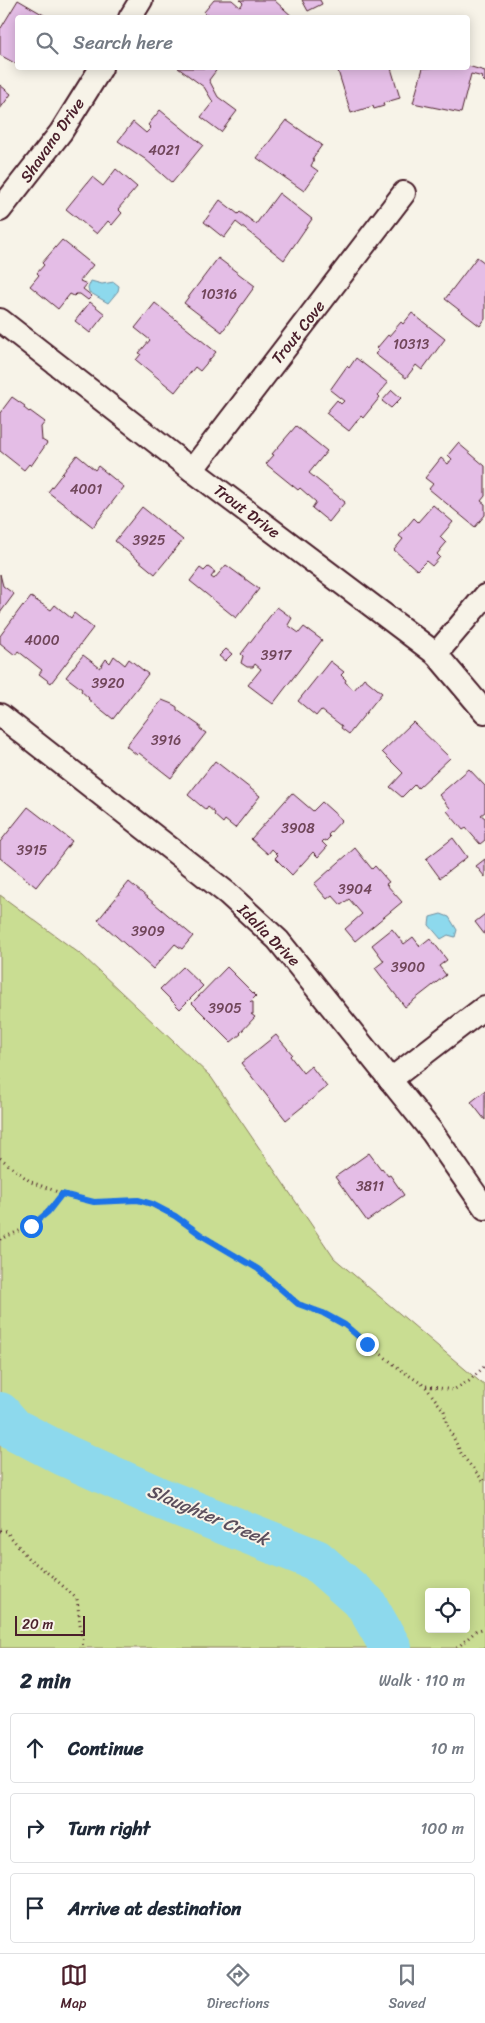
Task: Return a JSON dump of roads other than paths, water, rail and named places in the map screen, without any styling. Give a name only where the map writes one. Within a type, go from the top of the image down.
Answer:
[{"type":"street","points":[[132,15],[141,0]]},
{"type":"street","name":"Shavano Drive","points":[[0,210],[61,132],[100,70]]},
{"type":"street","name":"Trout Cove","points":[[192,470],[404,194]]},
{"type":"street","name":"Trout Drive","points":[[0,320],[192,470],[436,654],[485,712]]},
{"type":"street","points":[[436,654],[485,596]]},
{"type":"street","name":"Idalia Drive","points":[[0,714],[228,894],[266,928],[302,968],[432,1132],[485,1208]]},
{"type":"street","points":[[390,1080],[485,1008]]},
{"type":"water","points":[[91,281],[102,284],[114,282],[119,286],[118,291],[108,303],[89,292],[88,288]]},
{"type":"water","points":[[441,914],[449,917],[457,930],[455,937],[448,935],[441,939],[429,925],[430,917]]},
{"type":"waterway","name":"Slaughter Creek","points":[[0,1413],[14,1429],[64,1455],[157,1497],[316,1560],[366,1604],[391,1648]]}]
